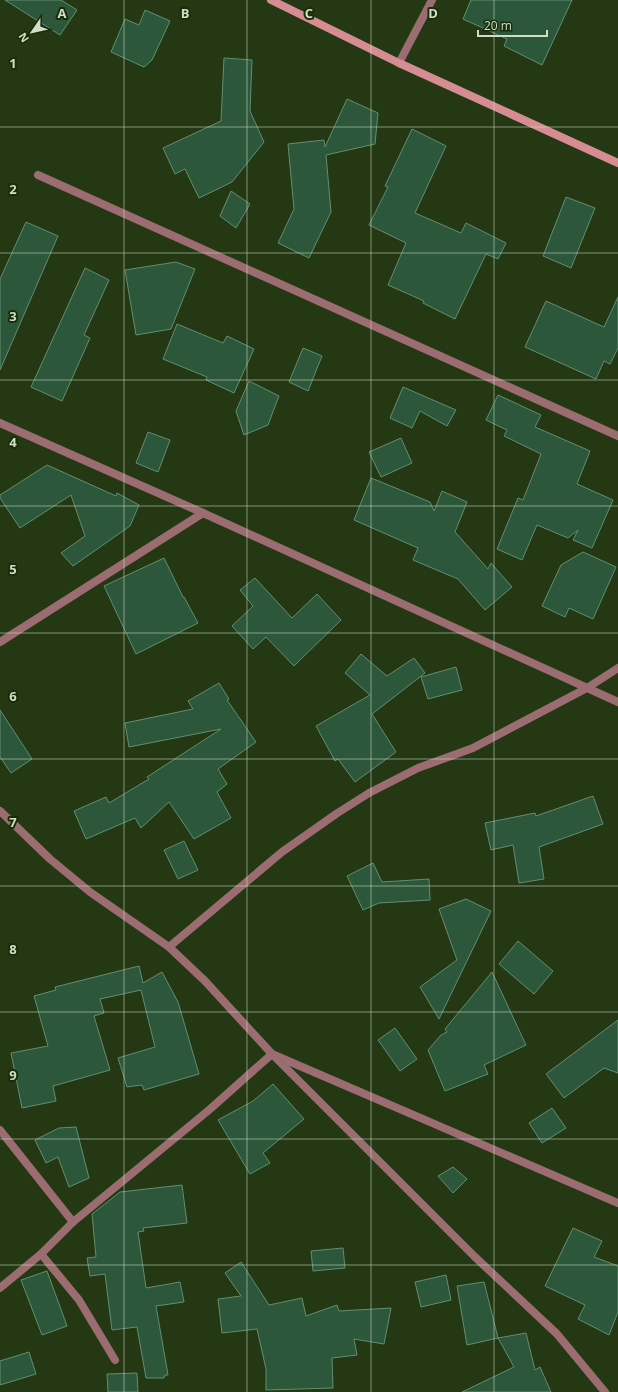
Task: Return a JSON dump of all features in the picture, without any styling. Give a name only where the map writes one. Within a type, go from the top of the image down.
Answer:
[{"type":"street","points":[[271,0],[399,63],[618,163]]},
{"type":"street","points":[[399,63],[432,0]]},
{"type":"street","points":[[38,175],[618,436]]},
{"type":"street","points":[[0,423],[618,702]]},
{"type":"street","points":[[0,642],[204,514]]},
{"type":"street","points":[[169,947],[282,852],[369,793],[418,768],[473,748],[587,688],[618,668]]},
{"type":"street","points":[[0,811],[50,859],[90,892],[169,947],[205,981],[272,1054],[475,1257],[557,1334],[605,1392]]},
{"type":"street","points":[[272,1054],[618,1203]]},
{"type":"street","points":[[0,1288],[41,1254],[73,1222],[209,1110],[272,1054]]},
{"type":"street","points":[[0,1130],[73,1222]]},
{"type":"street","points":[[41,1254],[79,1300],[115,1360]]},
{"type":"building","points":[[5,0],[61,0],[77,10],[60,35]]},
{"type":"building","points":[[471,0],[572,0],[542,65],[504,46],[507,39],[463,19]]},
{"type":"building","points":[[145,10],[170,21],[152,60],[144,67],[111,52],[125,19],[139,25]]},
{"type":"building","points":[[224,58],[252,60],[250,111],[264,142],[232,182],[199,198],[185,169],[175,174],[163,148],[221,121]]},
{"type":"building","points":[[347,99],[378,113],[375,144],[326,155],[331,212],[309,258],[278,243],[294,209],[288,144],[324,140],[325,147]]},
{"type":"building","points":[[412,129],[446,146],[415,213],[461,233],[466,223],[506,243],[498,259],[486,254],[455,319],[423,303],[424,301],[388,285],[406,243],[369,225],[388,187],[385,186]]},
{"type":"building","points":[[231,191],[250,204],[236,228],[220,216]]},
{"type":"building","points":[[566,197],[595,208],[571,268],[543,256]]},
{"type":"building","points":[[26,222],[58,236],[0,370],[0,279]]},
{"type":"building","points":[[176,262],[195,269],[171,329],[136,335],[125,270]]},
{"type":"building","points":[[85,268],[109,280],[84,335],[90,338],[62,401],[31,387]]},
{"type":"building","points":[[618,297],[618,348],[610,364],[604,361],[596,379],[525,347],[546,301],[604,327]]},
{"type":"building","points":[[177,324],[223,343],[227,336],[254,349],[234,393],[206,380],[207,377],[163,359]]},
{"type":"building","points":[[303,348],[322,356],[308,391],[289,382]]},
{"type":"building","points":[[249,381],[279,396],[268,425],[244,435],[236,411]]},
{"type":"building","points":[[403,387],[456,410],[447,426],[420,411],[412,428],[390,418]]},
{"type":"building","points":[[498,395],[541,415],[535,427],[590,451],[577,484],[613,500],[592,548],[573,540],[578,530],[568,538],[537,525],[522,560],[497,549],[518,498],[523,500],[541,454],[504,436],[507,430],[486,420]]},
{"type":"building","points":[[148,432],[170,440],[158,472],[136,463]]},
{"type":"building","points":[[401,438],[412,463],[381,477],[369,452]]},
{"type":"building","points":[[47,465],[116,496],[117,493],[139,505],[130,526],[73,566],[61,553],[85,536],[71,495],[20,528],[0,498],[0,495]]},
{"type":"building","points":[[371,478],[430,502],[434,511],[442,491],[467,502],[455,532],[488,569],[491,563],[512,587],[485,610],[458,579],[413,560],[418,548],[354,520]]},
{"type":"building","points":[[583,552],[616,567],[593,619],[569,608],[565,617],[542,606],[561,565]]},
{"type":"building","points":[[164,558],[183,597],[198,623],[136,654],[104,586]]},
{"type":"building","points":[[255,578],[292,618],[317,594],[341,620],[294,666],[266,637],[253,649],[232,626],[253,606],[240,590]]},
{"type":"building","points":[[361,654],[387,676],[414,658],[425,673],[372,714],[396,752],[355,782],[338,759],[335,761],[316,726],[370,695],[345,673]]},
{"type":"building","points":[[456,667],[462,690],[428,699],[421,677]]},
{"type":"building","points":[[219,683],[229,699],[227,700],[256,742],[218,769],[227,784],[217,792],[231,818],[194,839],[169,802],[141,828],[135,818],[86,839],[74,811],[106,797],[109,803],[149,779],[147,777],[221,729],[129,747],[125,723],[193,709],[188,701]]},
{"type":"building","points":[[0,710],[32,759],[11,773],[0,757]]},
{"type":"building","points":[[593,796],[603,824],[539,847],[544,879],[519,883],[513,845],[491,850],[485,823],[535,813],[536,816]]},
{"type":"building","points":[[184,841],[198,870],[178,879],[164,850]]},
{"type":"building","points":[[373,863],[382,882],[429,879],[430,900],[379,903],[363,910],[347,876]]},
{"type":"building","points":[[466,899],[491,911],[439,1019],[420,987],[457,960],[439,909]]},
{"type":"building","points":[[518,941],[553,971],[534,994],[499,964]]},
{"type":"building","points":[[139,966],[143,983],[162,972],[178,1002],[199,1074],[144,1090],[142,1085],[127,1087],[118,1058],[155,1047],[141,990],[100,999],[104,1013],[94,1016],[110,1070],[53,1086],[56,1101],[22,1108],[11,1053],[48,1046],[34,996],[56,990],[55,987]]},
{"type":"building","points":[[492,972],[526,1045],[484,1065],[488,1074],[445,1091],[428,1050],[441,1035],[447,1032],[445,1029]]},
{"type":"building","points":[[618,1020],[618,1073],[604,1068],[564,1098],[546,1074]]},
{"type":"building","points":[[395,1028],[417,1059],[400,1071],[378,1040]]},
{"type":"building","points":[[273,1084],[304,1119],[263,1153],[270,1163],[250,1174],[218,1120],[253,1101]]},
{"type":"building","points":[[552,1108],[566,1128],[542,1143],[529,1123]]},
{"type":"building","points":[[76,1127],[89,1178],[69,1187],[58,1157],[46,1163],[35,1140],[59,1128]]},
{"type":"building","points":[[453,1167],[467,1179],[453,1193],[438,1176]]},
{"type":"building","points":[[182,1185],[187,1223],[143,1228],[144,1231],[138,1232],[146,1288],[180,1282],[184,1302],[156,1306],[168,1375],[165,1375],[164,1378],[146,1378],[137,1327],[112,1330],[105,1274],[90,1276],[87,1258],[96,1257],[92,1214],[120,1192]]},
{"type":"building","points":[[573,1228],[602,1241],[594,1257],[618,1266],[618,1312],[609,1335],[578,1319],[585,1305],[545,1286]]},
{"type":"building","points":[[343,1248],[345,1268],[313,1271],[311,1251]]},
{"type":"building","points":[[241,1262],[269,1305],[302,1298],[306,1316],[337,1305],[339,1311],[391,1308],[384,1344],[354,1339],[357,1355],[332,1358],[333,1388],[266,1390],[266,1369],[257,1329],[222,1333],[218,1299],[241,1296],[225,1273]]},
{"type":"building","points":[[47,1271],[67,1326],[42,1335],[21,1280]]},
{"type":"building","points":[[446,1275],[451,1300],[421,1307],[415,1282]]},
{"type":"building","points":[[484,1282],[498,1338],[467,1345],[457,1286]]},
{"type":"building","points":[[526,1333],[535,1370],[540,1367],[551,1392],[462,1392],[514,1367],[498,1338]]},
{"type":"building","points":[[29,1352],[36,1374],[0,1385],[0,1361]]},
{"type":"building","points":[[137,1373],[138,1392],[108,1392],[107,1374]]}]
